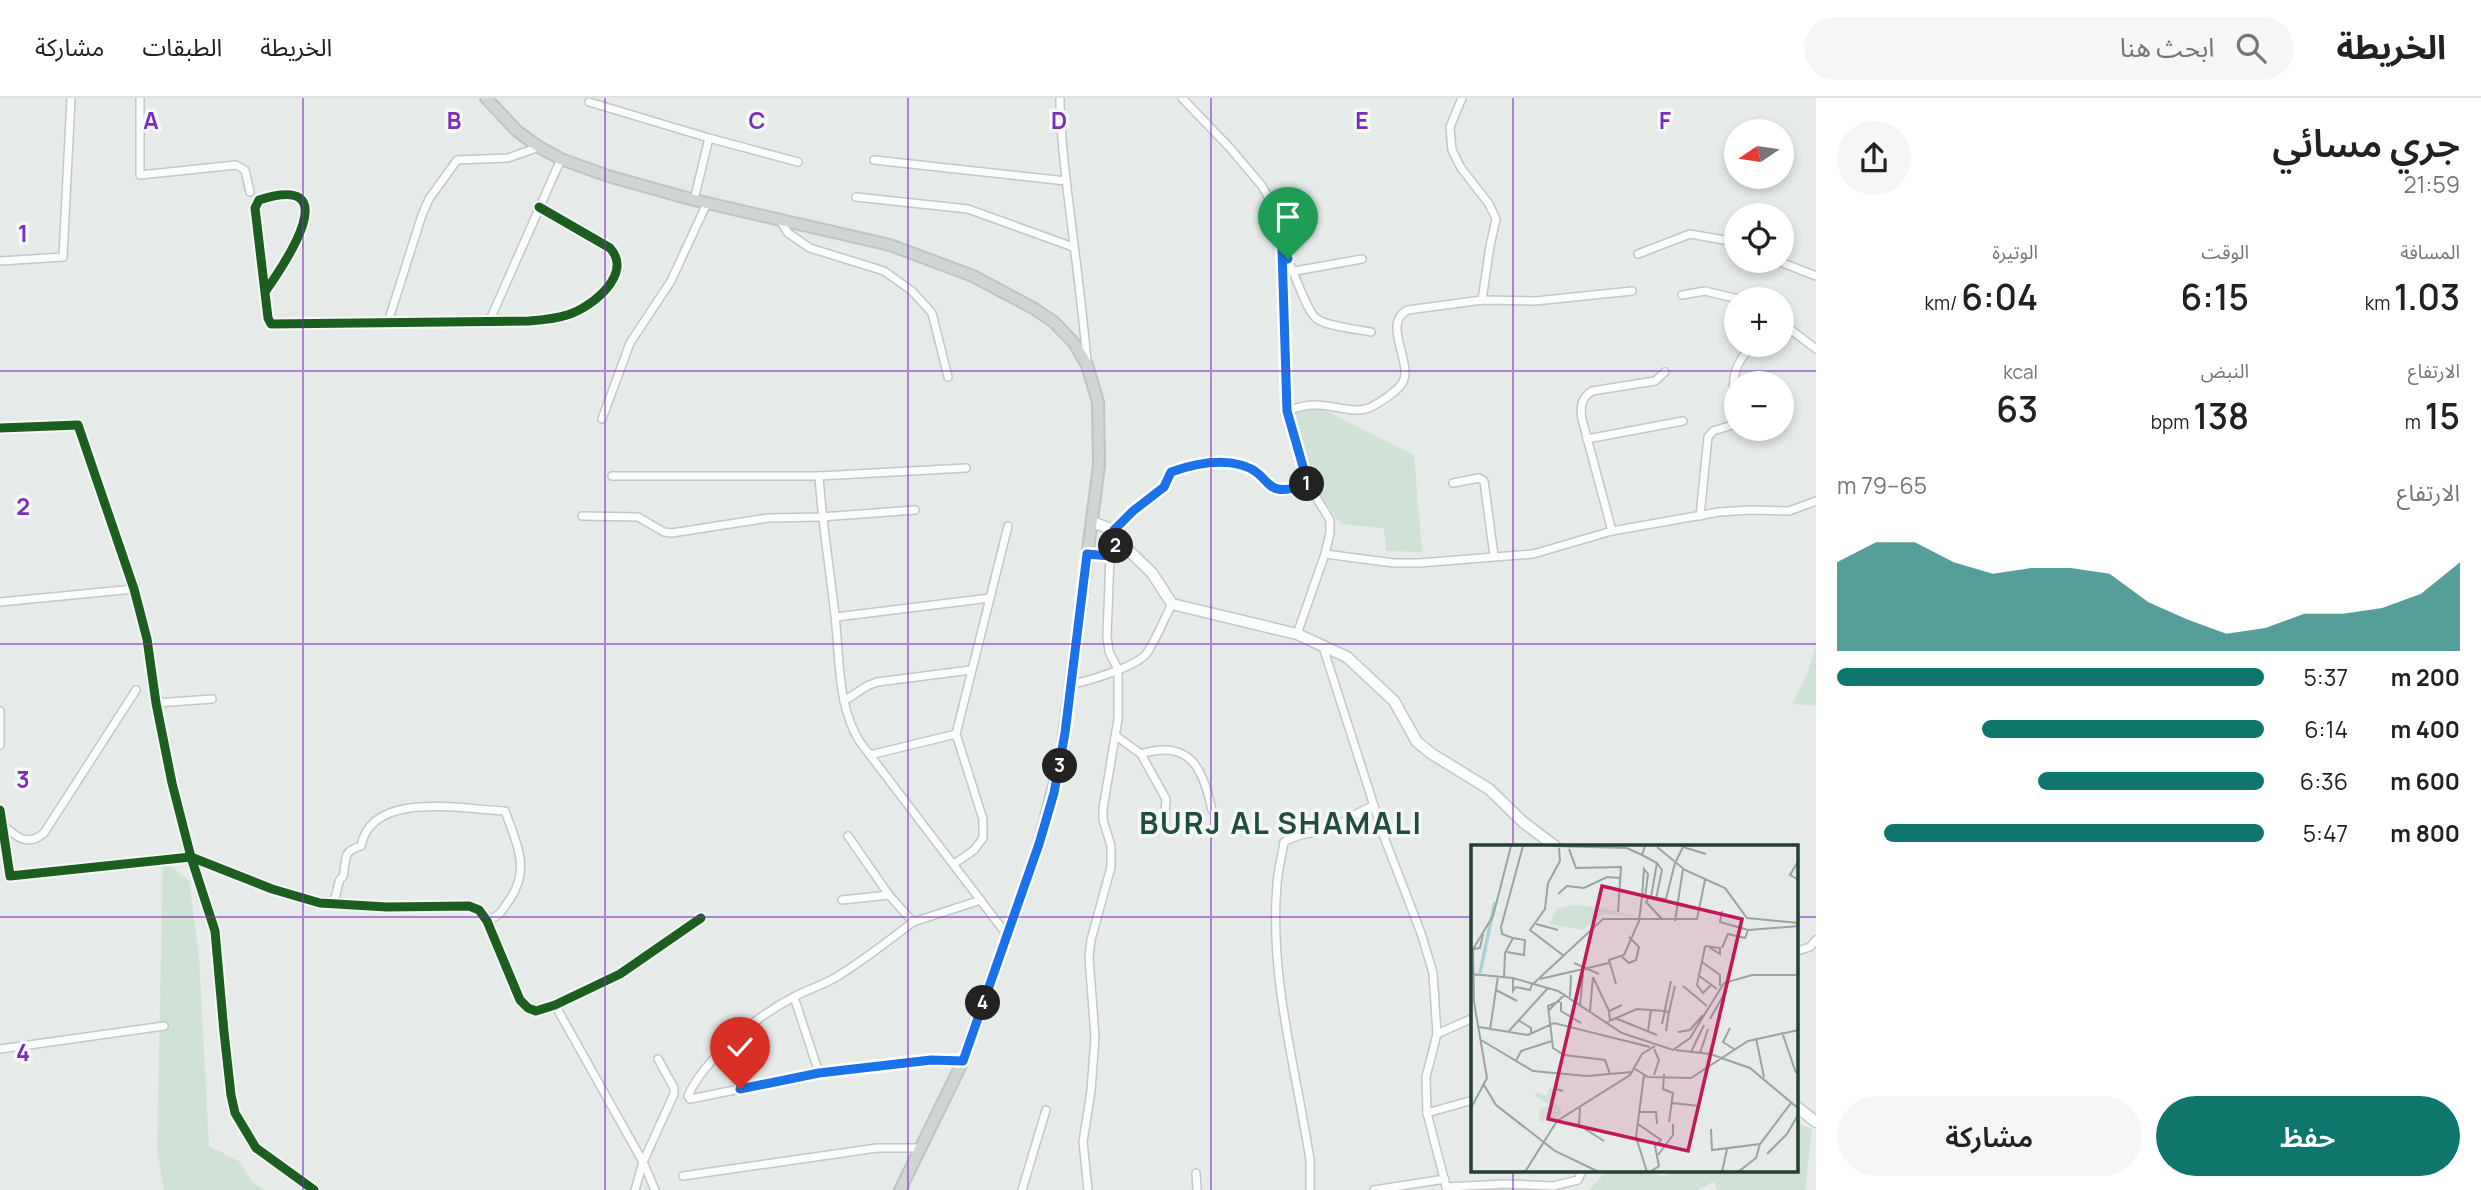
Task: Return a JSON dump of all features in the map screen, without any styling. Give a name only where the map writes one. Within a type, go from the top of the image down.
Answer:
[{"type":"main road","points":[[486,98],[504,119],[539,147],[561,159],[694,201],[890,245],[973,276],[1054,322],[1074,342],[1087,365],[1098,402],[1099,465],[1074,648],[1072,684],[1054,793],[1039,844],[963,1061],[900,1190]]},
{"type":"street","points":[[0,261],[63,257],[71,98]]},
{"type":"street","points":[[140,98],[140,175],[236,165],[245,170],[250,192]]},
{"type":"street","points":[[1060,98],[1066,181],[1087,365]]},
{"type":"street","points":[[1182,98],[1262,186],[1274,209],[1282,249],[1287,411],[1308,484],[1330,520],[1325,554],[1297,634]]},
{"type":"street","points":[[1462,98],[1450,127],[1452,150],[1461,168],[1489,204],[1496,219],[1482,300]]},
{"type":"street","points":[[589,102],[798,162]]},
{"type":"street","points":[[694,201],[709,138]]},
{"type":"street","points":[[388,322],[422,215],[429,199],[457,160],[508,158],[539,147]]},
{"type":"street","points":[[489,322],[561,159]]},
{"type":"street","points":[[874,160],[1066,181]]},
{"type":"street","points":[[265,292],[287,261],[303,225],[306,207],[297,196],[265,198],[259,200],[254,208],[265,292],[271,324],[529,321],[569,315],[597,297],[610,284],[617,269],[617,259],[610,248],[539,207]]},
{"type":"street","points":[[856,197],[968,209],[1073,247]]},
{"type":"street","points":[[602,419],[629,343],[671,282],[707,203]]},
{"type":"street","points":[[778,219],[789,233],[810,248],[884,271],[912,291],[932,313],[948,377]]},
{"type":"street","points":[[1638,254],[1690,234],[1724,240]]},
{"type":"street","points":[[1282,249],[1295,271],[1314,317],[1325,322],[1371,331]]},
{"type":"street","points":[[1295,271],[1362,259]]},
{"type":"street","points":[[1794,267],[1816,276]]},
{"type":"street","points":[[1287,411],[1311,405],[1361,410],[1371,408],[1396,390],[1405,377],[1398,330],[1403,312],[1415,308],[1482,300],[1535,302],[1632,291]]},
{"type":"street","points":[[1682,295],[1705,291],[1724,296]]},
{"type":"street","points":[[1794,332],[1816,349]]},
{"type":"street","points":[[1612,531],[1580,411],[1585,396],[1592,391],[1655,381],[1665,372]]},
{"type":"street","points":[[1587,439],[1683,421]]},
{"type":"street","points":[[0,428],[78,425],[134,589],[147,639],[172,783],[191,857],[215,931],[235,1113],[256,1148],[314,1190]]},
{"type":"street","points":[[1700,516],[1708,437],[1713,431],[1724,428]]},
{"type":"street","points":[[1114,530],[1164,487],[1171,472],[1186,467],[1229,463],[1242,465],[1256,473],[1273,489],[1280,491],[1308,484]]},
{"type":"street","points":[[612,476],[819,476],[966,468]]},
{"type":"street","points":[[819,476],[821,517],[836,617],[844,702],[853,731],[1007,935]]},
{"type":"street","points":[[1453,483],[1479,478],[1484,481],[1494,556]]},
{"type":"street","points":[[1325,554],[1394,563],[1533,554],[1612,531],[1750,510],[1789,511],[1816,501]]},
{"type":"street","points":[[582,516],[638,517],[659,530],[672,533],[745,520],[915,510]]},
{"type":"street","points":[[1092,522],[1114,530],[1119,541],[1152,573],[1172,604],[1297,634],[1347,657],[1394,701],[1417,742],[1489,789],[1523,822],[1553,845]]},
{"type":"street","points":[[954,864],[974,850],[983,838],[984,829],[978,802],[956,734],[1008,526]]},
{"type":"street","points":[[1088,1190],[1083,1149],[1095,1037],[1089,957],[1111,867],[1111,846],[1103,820],[1103,809],[1116,736],[1118,669],[1109,652],[1107,636],[1110,556],[1119,541]]},
{"type":"street","points":[[1087,554],[1110,556]]},
{"type":"street","points":[[0,602],[134,589]]},
{"type":"street","points":[[836,617],[990,598]]},
{"type":"street","points":[[1072,684],[1096,680],[1141,660],[1172,604]]},
{"type":"street","points":[[1324,647],[1374,806],[1429,959],[1436,992],[1437,1034],[1426,1077],[1427,1113],[1446,1185]]},
{"type":"street","points":[[844,702],[877,682],[971,670]]},
{"type":"street","points":[[2,824],[16,837],[26,841],[38,838],[44,833],[136,690]]},
{"type":"street","points":[[156,703],[212,699]]},
{"type":"street","points":[[0,711],[0,745]]},
{"type":"street","points":[[870,755],[956,734]]},
{"type":"street","points":[[1116,736],[1141,754],[1166,799],[1164,826]]},
{"type":"street","points":[[1141,754],[1164,748],[1174,750],[1193,761],[1202,773],[1212,810]]},
{"type":"street","points":[[330,904],[337,897],[339,883],[344,874],[344,858],[351,849],[361,846],[368,828],[384,814],[433,806],[505,811],[515,833],[520,880],[502,913],[487,921]]},
{"type":"street","points":[[1310,1190],[1310,1160],[1278,962],[1278,869],[1284,842],[1304,833],[1334,827],[1374,806]]},
{"type":"street","points":[[0,810],[2,851],[9,876]]},
{"type":"street","points":[[848,836],[889,895],[913,922]]},
{"type":"street","points":[[0,877],[191,857],[289,895],[330,904],[469,906],[479,910],[487,921],[520,1000],[527,1008],[536,1011],[555,1005],[620,974],[701,918]]},
{"type":"street","points":[[842,900],[889,895]]},
{"type":"street","points":[[963,1061],[931,1060],[819,1073],[690,1099],[688,1096],[695,1083],[724,1049],[759,1019],[793,997],[836,977],[913,922],[981,900]]},
{"type":"street","points":[[1798,951],[1810,947],[1816,940]]},
{"type":"street","points":[[793,997],[819,1073]]},
{"type":"street","points":[[555,1005],[643,1162],[655,1190]]},
{"type":"street","points":[[1437,1034],[1471,1019]]},
{"type":"street","points":[[0,1049],[164,1026]]},
{"type":"street","points":[[635,1190],[643,1162],[674,1094],[674,1088],[657,1059]]},
{"type":"street","points":[[1427,1113],[1471,1101]]},
{"type":"street","points":[[1798,1108],[1816,1122]]},
{"type":"street","points":[[1022,1190],[1046,1110]]},
{"type":"street","points":[[683,1176],[877,1149],[922,1147]]},
{"type":"street","points":[[1374,1190],[1446,1185],[1553,1186],[1578,1180],[1582,1172]]},
{"type":"street","points":[[1196,1173],[1197,1190]]},
{"type":"green space","points":[[1320,408],[1414,455],[1422,552],[1386,551],[1384,528],[1341,524],[1312,484],[1292,414]]},
{"type":"green space","points":[[1816,643],[1816,706],[1792,704],[1808,672]]},
{"type":"green space","points":[[163,860],[189,881],[199,956],[209,1146],[240,1162],[252,1182],[265,1190],[164,1190],[157,1150]]},
{"type":"green space","points":[[1798,1123],[1812,1129],[1805,1190],[1717,1190],[1714,1181],[1697,1190],[1589,1190],[1605,1172],[1640,1172],[1666,1176],[1670,1172],[1798,1172]]},
{"type":"cycle path","points":[[265,292],[296,242],[303,224],[305,209],[300,198],[285,195],[259,200],[255,208],[268,318],[271,324],[529,321],[567,315],[587,305],[606,289],[617,268],[616,258],[610,248],[539,207]]},
{"type":"cycle path","points":[[0,428],[78,425],[134,589],[147,639],[172,783],[191,857],[215,931],[235,1113],[256,1148],[314,1190]]},
{"type":"cycle path","points":[[0,810],[10,876],[191,857],[272,889],[320,903],[387,907],[469,906],[479,910],[487,921],[520,1000],[536,1011],[555,1005],[620,974],[701,918]]},
{"type":"district","name":"BURJ AL SHAMALI","points":[[1281,824]]},
{"type":"route","points":[[740,1089],[819,1073],[931,1060],[963,1061],[1039,844],[1054,793],[1072,684],[1074,648],[1087,554],[1110,556],[1119,541],[1114,530],[1164,487],[1171,472],[1186,467],[1229,463],[1242,465],[1256,473],[1273,489],[1280,491],[1308,484],[1287,411],[1282,249],[1288,259]]}]
